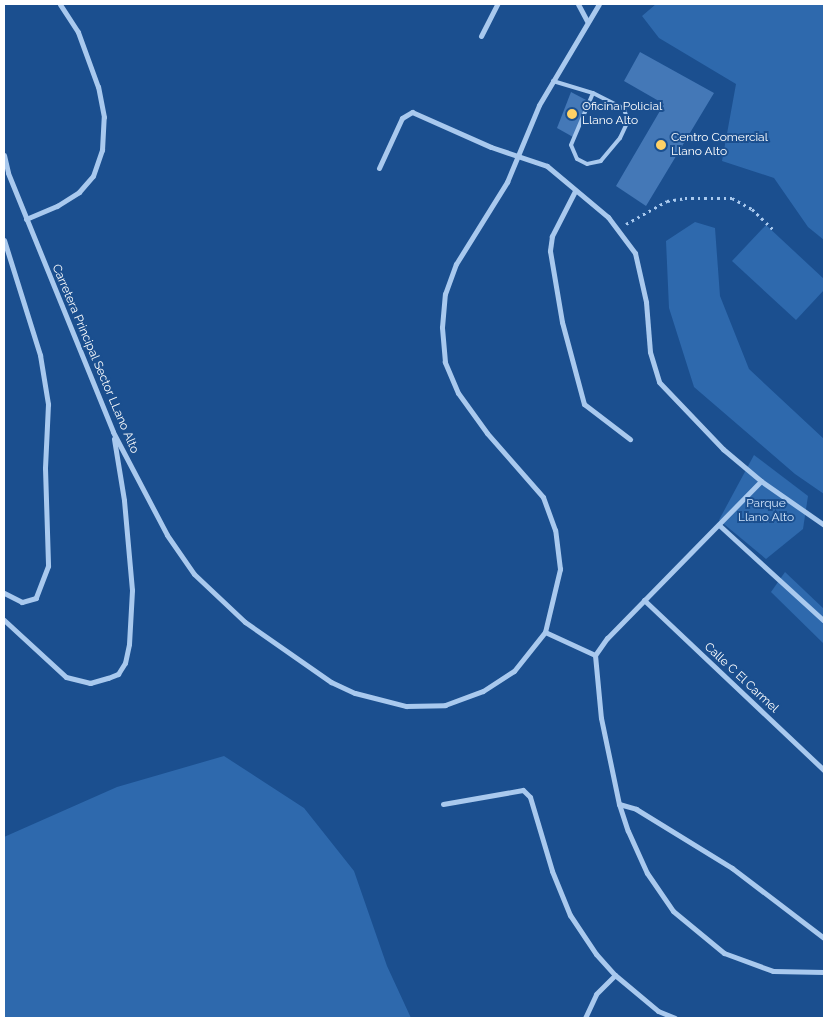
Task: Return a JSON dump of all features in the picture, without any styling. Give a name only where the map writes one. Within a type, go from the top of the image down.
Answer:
[{"type":"street","points":[[26,219],[57,206],[79,192],[93,176],[102,150],[104,117],[98,87],[78,32],[60,4]]},
{"type":"street","points":[[481,36],[497,4]]},
{"type":"street","points":[[578,4],[587,21]]},
{"type":"street","name":"Carretera Principal Sector LLano Alto","points":[[4,155],[26,219],[113,432],[167,535],[194,574],[245,622],[331,682],[347,689],[406,706],[445,705],[483,691],[514,671],[545,632],[560,569],[555,530],[543,497],[487,433],[458,393],[445,362],[442,328],[445,294],[456,264],[507,182],[552,80],[599,4]]},
{"type":"street","points":[[379,168],[407,113],[491,147],[519,154],[547,166],[619,228],[635,253],[646,302],[650,352],[660,382],[723,449],[761,481],[824,525]]},
{"type":"street","points":[[575,191],[552,236],[550,251],[562,322],[584,404],[630,438]]},
{"type":"street","points":[[4,240],[40,355],[48,404],[45,468],[48,566],[36,598],[22,602],[4,593]]},
{"type":"street","points":[[4,620],[66,677],[90,683],[118,674],[125,662],[129,644],[132,590],[124,500],[113,432]]},
{"type":"street","points":[[761,481],[607,638],[595,655],[601,718],[619,804],[646,873],[673,911],[700,936],[724,953],[774,970],[824,972]]},
{"type":"street","points":[[719,525],[824,621]]},
{"type":"street","name":"Calle C El Carmel","points":[[644,600],[824,770]]},
{"type":"street","points":[[545,632],[595,655]]},
{"type":"street","points":[[443,804],[523,790],[530,797],[552,871],[570,915],[596,954],[615,975],[658,1010],[675,1018]]},
{"type":"street","points":[[619,804],[636,809],[732,868],[824,938]]},
{"type":"street","points":[[585,1018],[596,994],[615,975]]},
{"type":"lane","points":[[552,80],[593,94],[624,109],[628,121],[601,162],[587,164],[577,158],[571,145],[593,94]]},
{"type":"path","points":[[619,228],[667,201],[732,198],[752,209],[774,230]]},
{"type":"green space","points":[[656,4],[824,4],[824,240],[808,227],[774,178],[722,161],[736,84],[659,38],[642,16]]},
{"type":"green space","points":[[695,222],[715,228],[720,296],[749,369],[824,439],[824,494],[795,474],[694,387],[669,308],[666,241]]},
{"type":"green space","points":[[766,225],[824,279],[824,290],[796,320],[732,261]]},
{"type":"green space","name":"Parque Llano Alto","points":[[754,455],[808,496],[803,529],[766,559],[719,520]]},
{"type":"green space","points":[[785,572],[824,609],[824,644],[771,592]]},
{"type":"green space","points":[[224,756],[304,808],[354,871],[387,966],[411,1018],[4,1018],[4,837],[117,787]]},
{"type":"building","name":"Centro Comercial Llano Alto","points":[[640,52],[714,93],[646,206],[616,186],[664,104],[624,81]]},
{"type":"building","name":"Oficina Policial Llano Alto","points":[[571,92],[588,101],[573,137],[557,128]]},
{"type":"place","name":"Oficina Policial Llano Alto","points":[[572,114]]},
{"type":"place","name":"Centro Comercial Llano Alto","points":[[661,145]]}]
